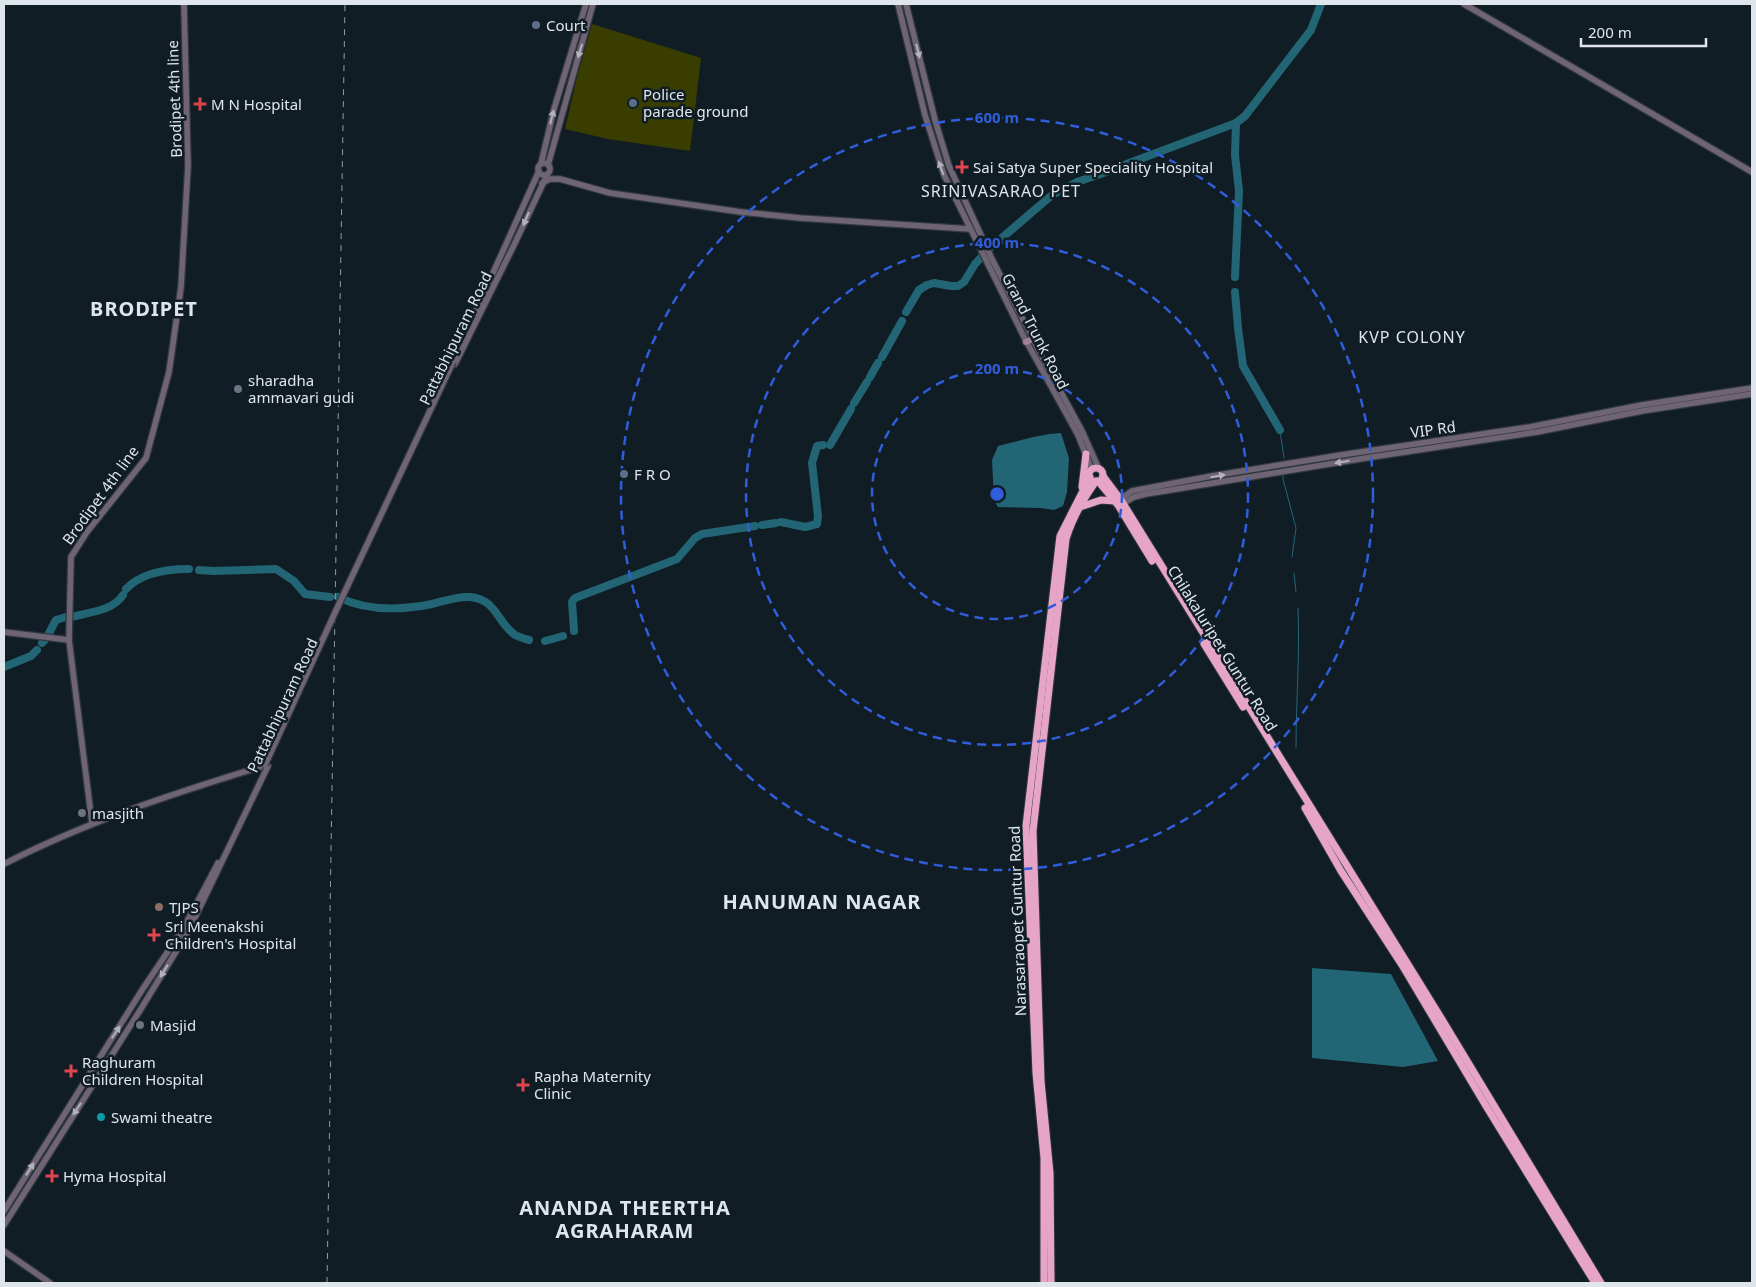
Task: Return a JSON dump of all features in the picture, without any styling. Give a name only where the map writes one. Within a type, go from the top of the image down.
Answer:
[{"type":"highway","points":[[1081,494],[1086,454]]},
{"type":"highway","name":"Narasaraopet Guntur Road","points":[[1044,1283],[1044,1158],[1036,1073],[1026,826],[1060,536],[1081,494],[1096,476]]},
{"type":"highway","name":"Narasaraopet Guntur Road","points":[[1051,1283],[1050,1173],[1042,1081],[1033,821],[1055,647],[1066,539],[1096,476]]},
{"type":"highway","name":"Chilakaluripet Guntur Road","points":[[1096,476],[1118,502],[1321,824],[1602,1283]]},
{"type":"highway","points":[[1080,507],[1101,500],[1118,502]]},
{"type":"highway","name":"Chilakaluripet Guntur Road","points":[[1118,502],[1320,833],[1341,871],[1402,965],[1595,1283]]},
{"type":"street","name":"Brodipet 4th line","points":[[92,823],[69,640],[72,557],[87,532],[146,458],[169,372],[181,287],[188,166],[184,4]]},
{"type":"street","name":"Pattabhipuram Road","points":[[454,363],[541,164],[554,109],[586,4]]},
{"type":"street","name":"Pattabhipuram Road","points":[[4,1225],[188,932],[338,604],[454,363],[550,170],[549,162],[593,4]]},
{"type":"street","name":"Grand Trunk Road","points":[[898,4],[937,156],[970,229],[980,243]]},
{"type":"street","name":"Grand Trunk Road","points":[[906,4],[934,120],[945,154],[980,243],[1070,419],[1096,476]]},
{"type":"street","points":[[1464,4],[1752,172]]},
{"type":"street","points":[[541,164],[549,162],[560,178]]},
{"type":"street","points":[[538,171],[542,175],[546,175]]},
{"type":"street","points":[[542,183],[550,179],[560,178],[610,193],[741,212],[800,218],[970,229]]},
{"type":"street","name":"Grand Trunk Road","points":[[1030,340],[1082,431],[1096,476]]},
{"type":"street","name":"VIP Rd","points":[[1281,468],[1341,455],[1530,427],[1642,405],[1752,388]]},
{"type":"street","name":"VIP Rd","points":[[1118,502],[1132,491],[1537,432],[1642,411],[1752,394]]},
{"type":"street","points":[[4,632],[69,640]]},
{"type":"street","points":[[4,864],[92,823],[183,791],[264,766]]},
{"type":"street","name":"Pattabhipuram Road","points":[[4,1210],[142,990],[183,929],[218,866]]},
{"type":"street","points":[[4,1252],[50,1283]]},
{"type":"green space","name":"Police parade ground","points":[[592,24],[701,58],[690,151],[608,139],[565,129]]},
{"type":"water","points":[[1061,433],[1069,458],[1067,492],[1063,506],[1054,510],[998,507],[994,501],[992,460],[998,446],[1037,436]]},
{"type":"water","points":[[1312,968],[1391,974],[1438,1061],[1403,1067],[1312,1058]]},
{"type":"waterway","points":[[1124,165],[1236,123],[1245,116],[1311,30],[1321,4]]},
{"type":"waterway","points":[[1235,277],[1239,191],[1235,155],[1236,123]]},
{"type":"waterway","points":[[906,312],[919,290],[927,285],[934,283],[958,286],[964,282],[975,264],[989,249],[1052,195],[1077,182],[1118,168]]},
{"type":"waterway","points":[[1235,292],[1243,366],[1280,430]]},
{"type":"waterway","points":[[882,357],[902,321]]},
{"type":"waterway","points":[[870,377],[878,363]]},
{"type":"waterway","points":[[854,403],[867,382]]},
{"type":"waterway","points":[[830,445],[851,409]]},
{"type":"waterway","points":[[1280,430],[1284,458]]},
{"type":"waterway","points":[[781,522],[805,527],[817,524],[818,516],[812,463],[817,446],[823,445]]},
{"type":"waterway","points":[[1283,475],[1296,528],[1292,557]]},
{"type":"waterway","points":[[762,525],[776,523]]},
{"type":"waterway","points":[[574,631],[572,602],[575,598],[677,559],[695,538],[702,534],[755,526]]},
{"type":"waterway","points":[[126,589],[132,583],[147,575],[189,569]]},
{"type":"waterway","points":[[199,570],[276,569],[294,581],[305,594],[330,597]]},
{"type":"waterway","points":[[1294,573],[1296,592]]},
{"type":"waterway","points":[[72,617],[107,608],[123,595]]},
{"type":"waterway","points":[[338,597],[360,605],[384,608],[420,606],[461,597],[479,599],[491,606],[515,635],[529,640]]},
{"type":"waterway","points":[[1296,748],[1298,608]]},
{"type":"waterway","points":[[48,635],[56,620],[66,617]]},
{"type":"waterway","points":[[545,641],[563,636]]},
{"type":"waterway","points":[[4,667],[31,656],[37,650]]},
{"type":"railway","points":[[327,1283],[331,1038],[330,912],[345,4]]},
{"type":"place","name":"Court","points":[[536,25]]},
{"type":"place","name":"Police parade ground","points":[[633,103]]},
{"type":"place","name":"M N Hospital","points":[[200,104]]},
{"type":"place","name":"Sai Satya Super Speciality Hospital","points":[[962,167]]},
{"type":"place","name":"sharadha ammavari gudi","points":[[238,389]]},
{"type":"place","name":"F R O","points":[[624,474]]},
{"type":"place","name":"masjith","points":[[82,813]]},
{"type":"place","name":"TJPS","points":[[159,907]]},
{"type":"place","name":"Sri Meenakshi Children's Hospital","points":[[154,935]]},
{"type":"place","name":"Masjid","points":[[140,1025]]},
{"type":"place","name":"Raghuram Children Hospital","points":[[71,1071]]},
{"type":"place","name":"Rapha Maternity Clinic","points":[[523,1085]]},
{"type":"place","name":"Swami theatre","points":[[101,1117]]},
{"type":"place","name":"Hyma Hospital","points":[[52,1176]]},
{"type":"district","name":"SRINIVASARAO PET","points":[[1001,191]]},
{"type":"district","name":"BRODIPET","points":[[144,308]]},
{"type":"district","name":"KVP COLONY","points":[[1412,337]]},
{"type":"district","name":"HANUMAN NAGAR","points":[[822,901]]},
{"type":"district","name":"ANANDA THEERTHA AGRAHARAM","points":[[625,1218]]}]
